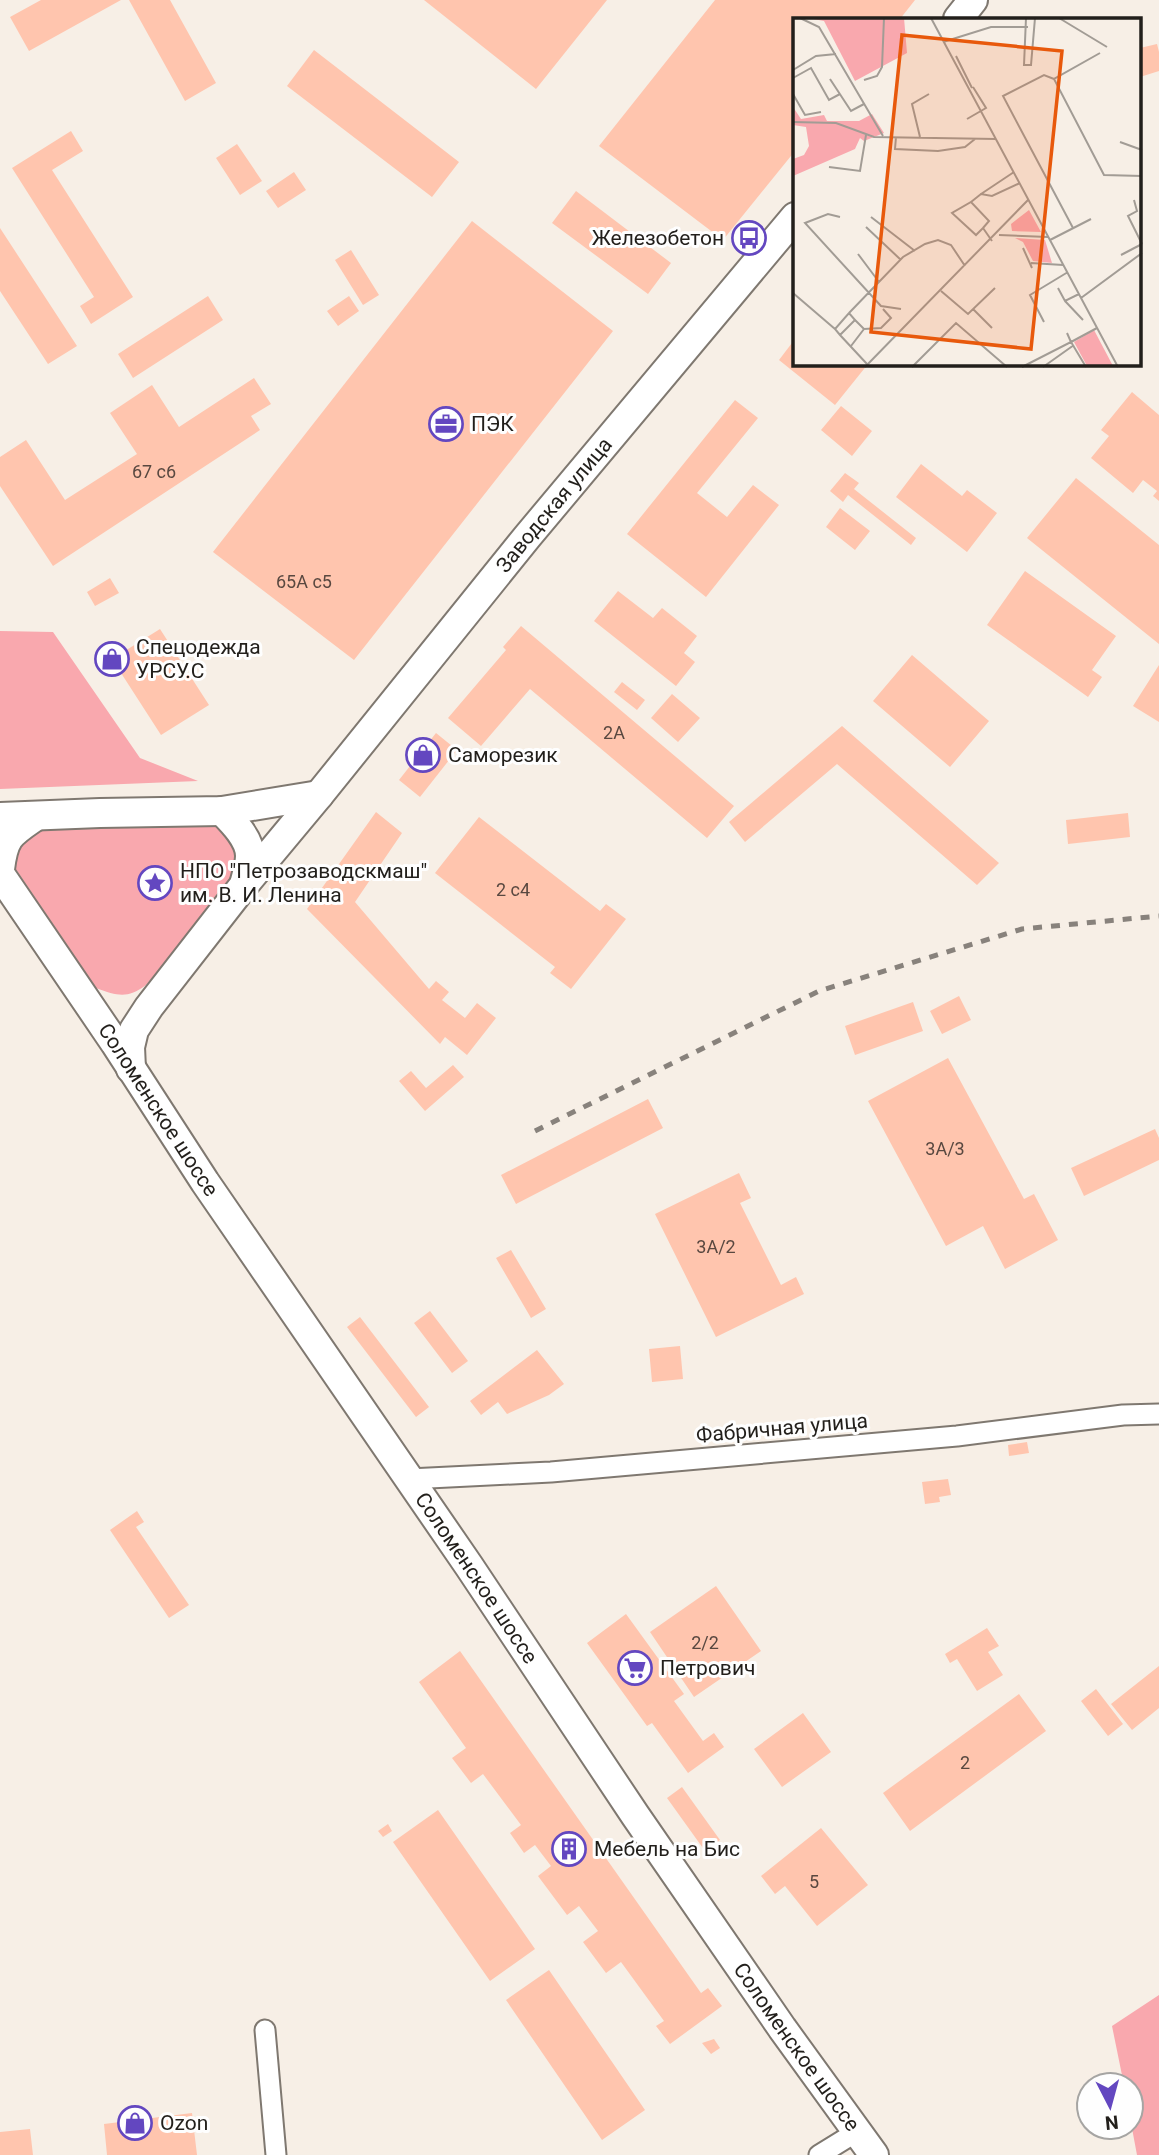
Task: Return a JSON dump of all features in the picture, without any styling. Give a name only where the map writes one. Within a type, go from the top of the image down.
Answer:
[{"type":"main road","points":[[959,18],[973,0]]},
{"type":"main road","name":"Заводская улица","points":[[131,1069],[130,1047],[134,1030],[244,885],[527,537],[793,219]]},
{"type":"main road","points":[[0,817],[222,811],[319,795]]},
{"type":"main road","points":[[222,811],[236,826],[251,854],[244,885]]},
{"type":"main road","points":[[0,872],[2,850],[9,835],[36,816]]},
{"type":"main road","name":"Соломенское шоссе","points":[[0,872],[205,1182],[469,1566],[643,1826],[782,2028],[874,2155]]},
{"type":"main road","points":[[84,998],[105,1010],[127,1012],[149,1007]]},
{"type":"street","name":"Фабричная улица","points":[[409,1479],[551,1472],[957,1436],[1123,1415],[1159,1414]]},
{"type":"street","points":[[265,2029],[276,2155]]},
{"type":"street","points":[[820,2155],[858,2131]]},
{"type":"shaded area","points":[[0,631],[53,632],[140,758],[198,781],[0,789]]},
{"type":"shaded area","points":[[212,825],[228,834],[235,846],[235,879],[146,985],[133,993],[116,994],[96,988],[15,868],[18,848],[40,828]]},
{"type":"shaded area","points":[[1159,1995],[1159,2155],[1137,2155],[1134,2141],[1145,2141],[1145,2071],[1121,2071],[1112,2026]]},
{"type":"building","points":[[41,0],[121,0],[29,51],[10,17]]},
{"type":"building","points":[[129,0],[170,0],[216,83],[185,101]]},
{"type":"building","points":[[424,0],[607,0],[536,89]]},
{"type":"building","points":[[715,0],[915,0],[901,18],[793,18],[793,153],[723,240],[599,146]]},
{"type":"building","points":[[1157,44],[1159,71],[1142,76],[1142,48]]},
{"type":"building","points":[[314,50],[459,162],[432,197],[287,86]]},
{"type":"building","points":[[71,131],[83,151],[52,170],[133,297],[91,324],[80,306],[94,297],[12,168]]},
{"type":"building","points":[[237,144],[262,181],[240,195],[216,158]]},
{"type":"building","points":[[294,172],[306,190],[278,208],[266,191]]},
{"type":"building","points":[[576,191],[671,263],[648,294],[552,223]]},
{"type":"building","points":[[472,221],[613,331],[354,660],[213,552]]},
{"type":"building","points":[[0,228],[77,346],[48,364],[0,291]]},
{"type":"building","points":[[351,250],[379,295],[363,305],[335,260]]},
{"type":"building","points":[[208,296],[223,320],[133,378],[118,354]]},
{"type":"building","points":[[349,296],[359,311],[338,326],[327,311]]},
{"type":"building","points":[[793,342],[793,366],[866,366],[835,405],[779,360]]},
{"type":"building","points":[[254,378],[271,404],[251,416],[260,430],[53,566],[0,486],[0,457],[26,440],[65,500],[137,454],[110,413],[152,385],[179,427]]},
{"type":"building","points":[[1132,392],[1159,415],[1159,501],[1153,496],[1157,491],[1143,480],[1133,493],[1091,458],[1109,436],[1101,430]]},
{"type":"building","points":[[735,400],[758,418],[697,493],[727,517],[753,485],[779,505],[706,597],[627,534]]},
{"type":"building","points":[[841,406],[872,431],[852,456],[821,430]]},
{"type":"building","points":[[921,464],[962,496],[967,490],[997,513],[967,552],[896,497]]},
{"type":"building","points":[[845,473],[859,483],[854,489],[916,538],[911,545],[848,495],[843,502],[830,491]]},
{"type":"building","points":[[1076,478],[1159,545],[1159,644],[1027,538]]},
{"type":"building","points":[[840,508],[870,531],[855,550],[826,527]]},
{"type":"building","points":[[1025,571],[1116,636],[1092,670],[1102,677],[1088,697],[987,625]]},
{"type":"building","points":[[110,578],[119,593],[95,606],[87,592]]},
{"type":"building","points":[[618,591],[653,618],[662,608],[697,636],[684,653],[695,662],[676,686],[594,621]]},
{"type":"building","points":[[521,626],[734,806],[707,838],[530,689],[481,746],[448,718],[506,650],[503,647]]},
{"type":"building","points":[[160,629],[209,705],[161,735],[112,659]]},
{"type":"building","points":[[912,655],[989,721],[950,767],[873,701]]},
{"type":"building","points":[[1159,665],[1159,722],[1133,706]]},
{"type":"building","points":[[622,682],[645,700],[637,710],[614,692]]},
{"type":"building","points":[[672,694],[700,718],[678,742],[651,718]]},
{"type":"building","points":[[842,726],[999,863],[977,885],[837,764],[745,842],[729,822]]},
{"type":"building","points":[[436,733],[457,750],[420,797],[399,780]]},
{"type":"building","points":[[376,812],[402,833],[355,902],[429,989],[436,981],[449,992],[442,1000],[465,1018],[477,1003],[496,1018],[467,1055],[445,1037],[440,1044],[307,909]]},
{"type":"building","points":[[1128,813],[1130,837],[1068,844],[1066,820]]},
{"type":"building","points":[[479,817],[600,911],[606,904],[626,919],[571,989],[550,973],[555,967],[435,873]]},
{"type":"building","points":[[959,996],[971,1020],[942,1034],[930,1011]]},
{"type":"building","points":[[913,1002],[923,1031],[855,1055],[845,1026]]},
{"type":"building","points":[[948,1058],[1024,1199],[1034,1194],[1058,1240],[1005,1269],[983,1226],[946,1246],[868,1101]]},
{"type":"building","points":[[453,1065],[464,1077],[425,1111],[399,1081],[411,1071],[426,1088]]},
{"type":"building","points":[[648,1099],[663,1128],[516,1204],[501,1175]]},
{"type":"building","points":[[1155,1129],[1159,1138],[1159,1160],[1084,1196],[1071,1168]]},
{"type":"building","points":[[739,1173],[751,1198],[740,1203],[781,1285],[796,1277],[804,1294],[716,1337],[655,1214]]},
{"type":"building","points":[[511,1250],[546,1309],[531,1318],[496,1258]]},
{"type":"building","points":[[430,1311],[468,1361],[452,1373],[414,1323]]},
{"type":"building","points":[[360,1317],[429,1407],[416,1417],[347,1327]]},
{"type":"building","points":[[680,1346],[683,1379],[652,1382],[649,1349]]},
{"type":"building","points":[[537,1350],[564,1384],[549,1395],[507,1414],[498,1402],[481,1415],[470,1401]]},
{"type":"building","points":[[1027,1442],[1029,1453],[1009,1456],[1008,1445]]},
{"type":"building","points":[[948,1479],[951,1495],[939,1497],[940,1502],[925,1504],[922,1482]]},
{"type":"building","points":[[137,1511],[144,1522],[136,1527],[189,1605],[169,1618],[110,1530]]},
{"type":"building","points":[[716,1586],[761,1651],[694,1697],[650,1632]]},
{"type":"building","name":"Петрович","points":[[626,1614],[684,1694],[674,1701],[703,1741],[714,1733],[724,1747],[688,1773],[652,1723],[647,1726],[587,1643]]},
{"type":"building","points":[[987,1628],[999,1646],[988,1652],[1003,1675],[977,1691],[957,1659],[950,1663],[945,1654]]},
{"type":"building","name":"Мебель на Бис","points":[[460,1651],[701,1993],[708,1988],[722,2006],[670,2044],[656,2026],[664,2021],[621,1962],[606,1973],[583,1942],[598,1931],[579,1906],[567,1915],[538,1876],[551,1866],[535,1845],[524,1853],[510,1833],[521,1825],[483,1774],[471,1783],[452,1758],[466,1748],[419,1682]]},
{"type":"building","points":[[1159,1666],[1159,1708],[1132,1730],[1111,1704]]},
{"type":"building","points":[[1096,1689],[1123,1724],[1108,1736],[1081,1701]]},
{"type":"building","points":[[1019,1694],[1046,1731],[910,1831],[883,1793]]},
{"type":"building","points":[[803,1713],[831,1752],[782,1787],[754,1749]]},
{"type":"building","points":[[682,1787],[720,1840],[705,1851],[667,1798]]},
{"type":"building","points":[[438,1810],[535,1949],[490,1981],[393,1842]]},
{"type":"building","points":[[388,1824],[392,1831],[383,1837],[378,1831]]},
{"type":"building","points":[[821,1828],[868,1885],[817,1926],[785,1886],[775,1894],[761,1876]]},
{"type":"building","points":[[549,1970],[645,2110],[602,2140],[506,2000]]},
{"type":"building","points":[[714,2039],[720,2048],[711,2054],[702,2043]]},
{"type":"building","points":[[192,2113],[197,2155],[107,2155],[104,2124]]},
{"type":"building","points":[[30,2129],[33,2155],[0,2155],[0,2132]]},
{"type":"railway","points":[[535,1131],[819,991],[1022,929],[1159,916]]},
{"type":"place","name":"Железобетон","points":[[749,238]]},
{"type":"place","name":"ПЭК","points":[[446,424]]},
{"type":"place","name":"Спецодежда УРСУ.С","points":[[112,659]]},
{"type":"place","name":"Саморезик","points":[[423,755]]},
{"type":"place","name":"НПО \"Петрозаводскмаш\" им. В. И. Ленина","points":[[155,883]]},
{"type":"place","name":"Петрович","points":[[635,1668]]},
{"type":"place","name":"Мебель на Бис","points":[[569,1849]]},
{"type":"place","name":"Ozon","points":[[135,2123]]}]
